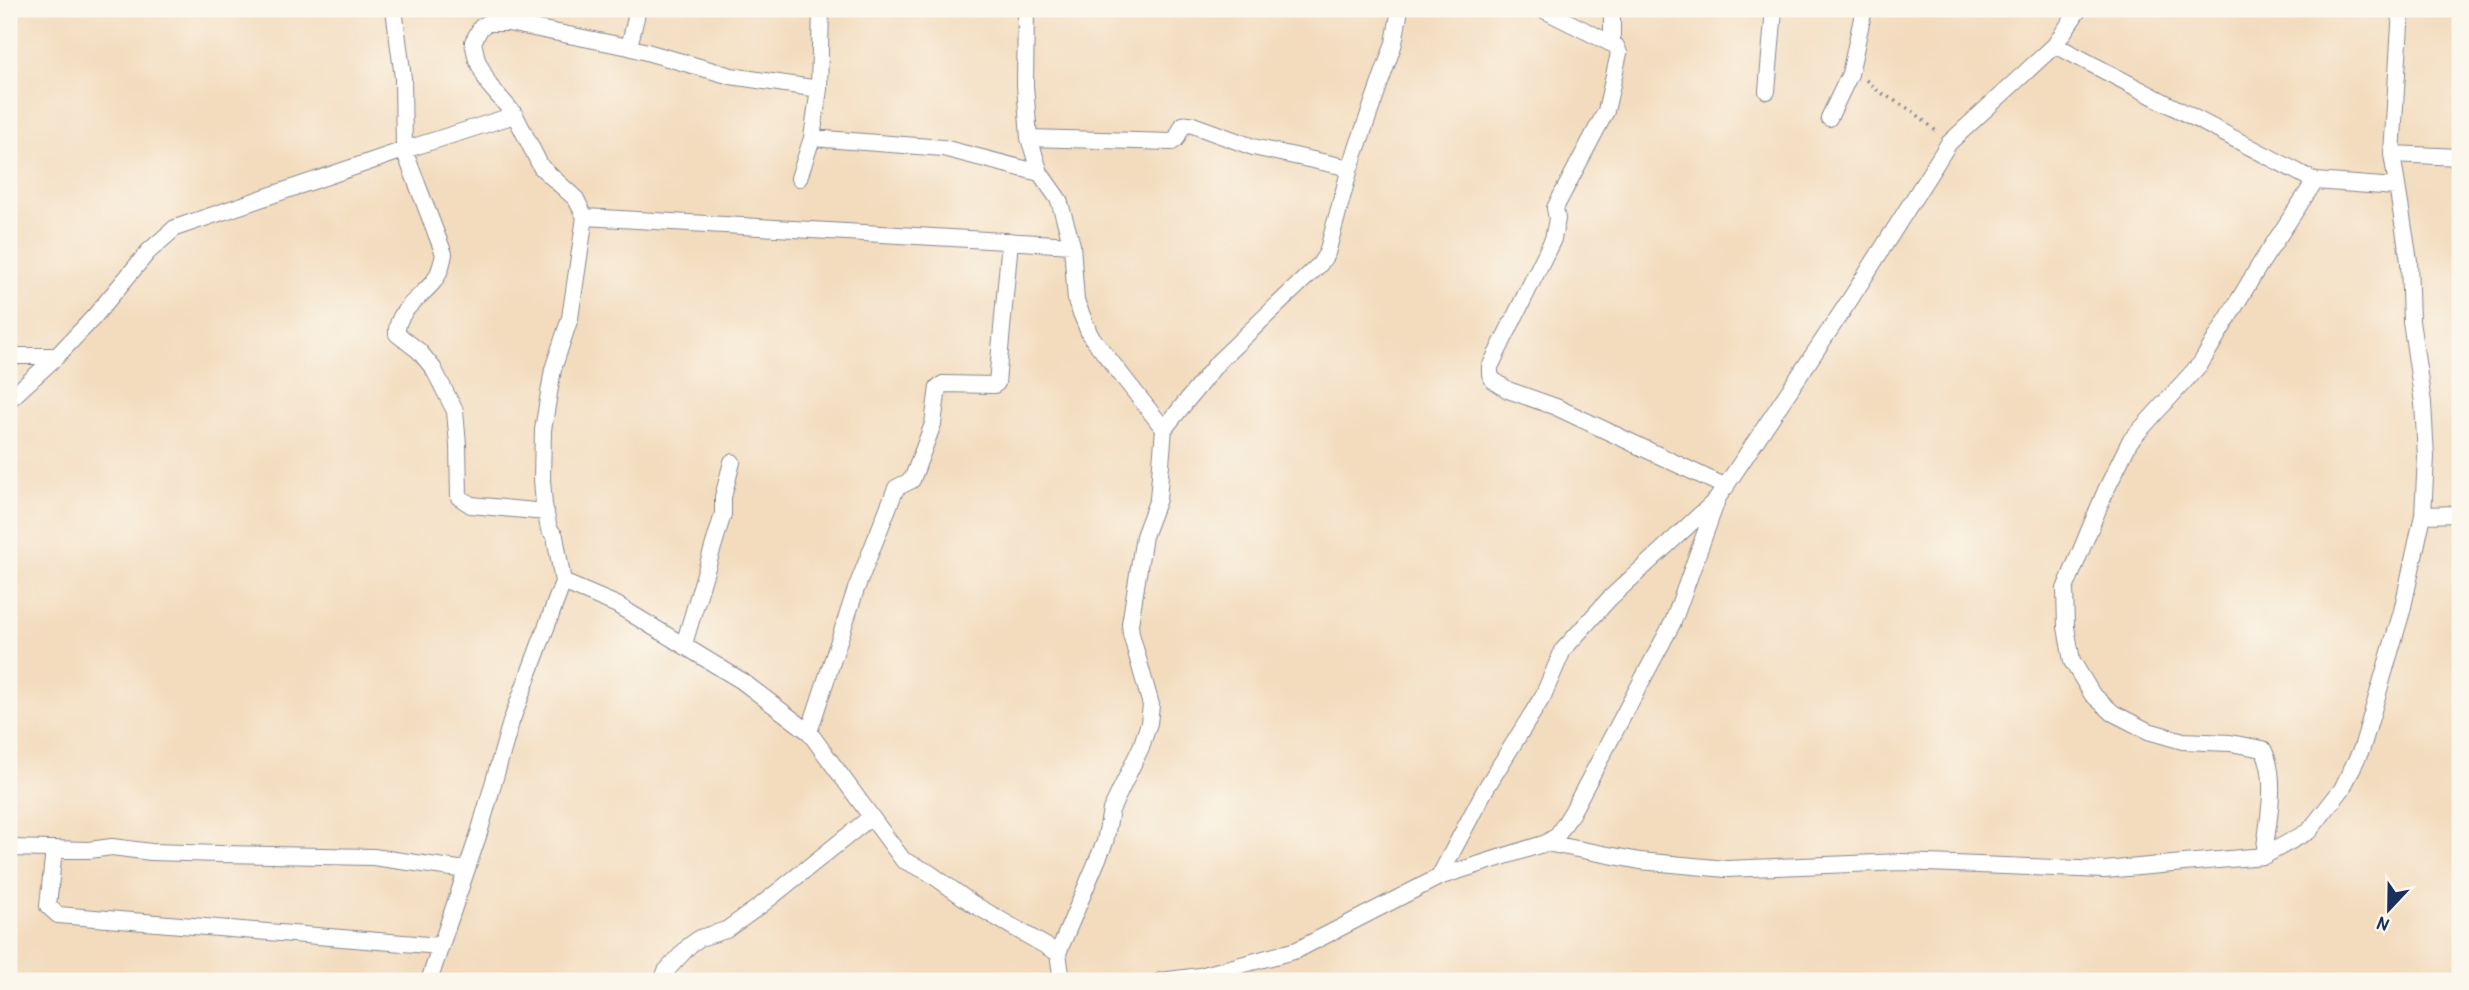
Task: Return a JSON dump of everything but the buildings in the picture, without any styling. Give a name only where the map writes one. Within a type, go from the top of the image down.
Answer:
[{"type":"street","points":[[394,9],[402,78],[404,150],[444,254],[435,280],[401,318],[397,334],[419,351],[433,368],[455,411],[459,498],[471,505],[546,512]]},
{"type":"street","points":[[629,47],[638,9]]},
{"type":"street","points":[[799,178],[812,138],[819,89],[821,9]]},
{"type":"street","points":[[1026,9],[1025,85],[1029,138],[1040,173],[1059,200],[1072,245],[1076,301],[1082,319],[1098,345],[1164,429]]},
{"type":"street","points":[[1062,981],[1058,953],[1105,842],[1111,810],[1141,747],[1149,723],[1151,705],[1130,624],[1144,536],[1158,499],[1164,429],[1218,362],[1320,264],[1327,253],[1350,168],[1394,43],[1400,9]]},
{"type":"street","points":[[1542,9],[1616,46],[1619,53],[1606,111],[1555,208],[1557,219],[1553,239],[1490,367],[1490,374],[1493,380],[1508,390],[1556,407],[1722,493]]},
{"type":"street","points":[[1612,9],[1612,44]]},
{"type":"street","points":[[1767,91],[1774,9]]},
{"type":"street","points":[[1829,118],[1852,67],[1864,9]]},
{"type":"street","points":[[1161,981],[1200,976],[1297,950],[1439,877],[1546,844],[1557,835],[1572,812],[1673,622],[1722,493],[1950,143],[2055,45],[2079,9]]},
{"type":"street","points":[[1546,844],[1640,861],[1726,869],[1902,862],[2104,870],[2264,856],[2309,831],[2342,789],[2362,748],[2403,611],[2423,515],[2426,457],[2423,403],[2411,321],[2409,261],[2392,154],[2400,9]]},
{"type":"street","points":[[429,981],[466,870],[510,722],[563,582],[555,536],[549,529],[546,512],[542,479],[542,430],[553,369],[570,318],[586,216],[576,199],[541,167],[515,115],[489,85],[477,60],[473,42],[481,27],[488,23],[508,23],[629,47],[731,75],[819,89]]},
{"type":"street","points":[[2055,45],[2315,180],[2396,187]]},
{"type":"street","points":[[9,400],[57,356],[148,252],[175,228],[515,115]]},
{"type":"street","points":[[1029,138],[1171,142],[1176,139],[1183,125],[1190,124],[1253,147],[1350,168]]},
{"type":"street","points":[[812,138],[943,148],[1040,173]]},
{"type":"street","points":[[2392,154],[2460,157]]},
{"type":"street","points":[[2264,856],[2272,778],[2269,760],[2263,749],[2230,743],[2183,741],[2148,731],[2113,713],[2092,694],[2073,661],[2066,627],[2065,589],[2106,490],[2130,441],[2201,363],[2315,180]]},
{"type":"street","points":[[586,216],[1072,245]]},
{"type":"street","points":[[809,732],[856,589],[896,488],[912,480],[933,424],[938,387],[943,384],[994,385],[998,381],[1010,242]]},
{"type":"street","points":[[9,356],[57,356]]},
{"type":"street","points":[[684,644],[723,514],[723,497],[732,462]]},
{"type":"street","points":[[1439,877],[1486,788],[1543,696],[1567,644],[1609,599],[1722,493]]},
{"type":"street","points":[[2423,515],[2460,514]]},
{"type":"street","points":[[563,582],[617,605],[743,681],[809,732],[909,864],[928,872],[972,904],[1058,953]]},
{"type":"street","points":[[662,981],[666,971],[690,944],[726,930],[871,817]]},
{"type":"street","points":[[9,848],[89,850],[112,847],[151,852],[373,857],[466,870]]},
{"type":"street","points":[[54,849],[48,906],[58,915],[440,946]]},
{"type":"path","points":[[1852,67],[1878,92],[1914,112],[1950,143]]}]
